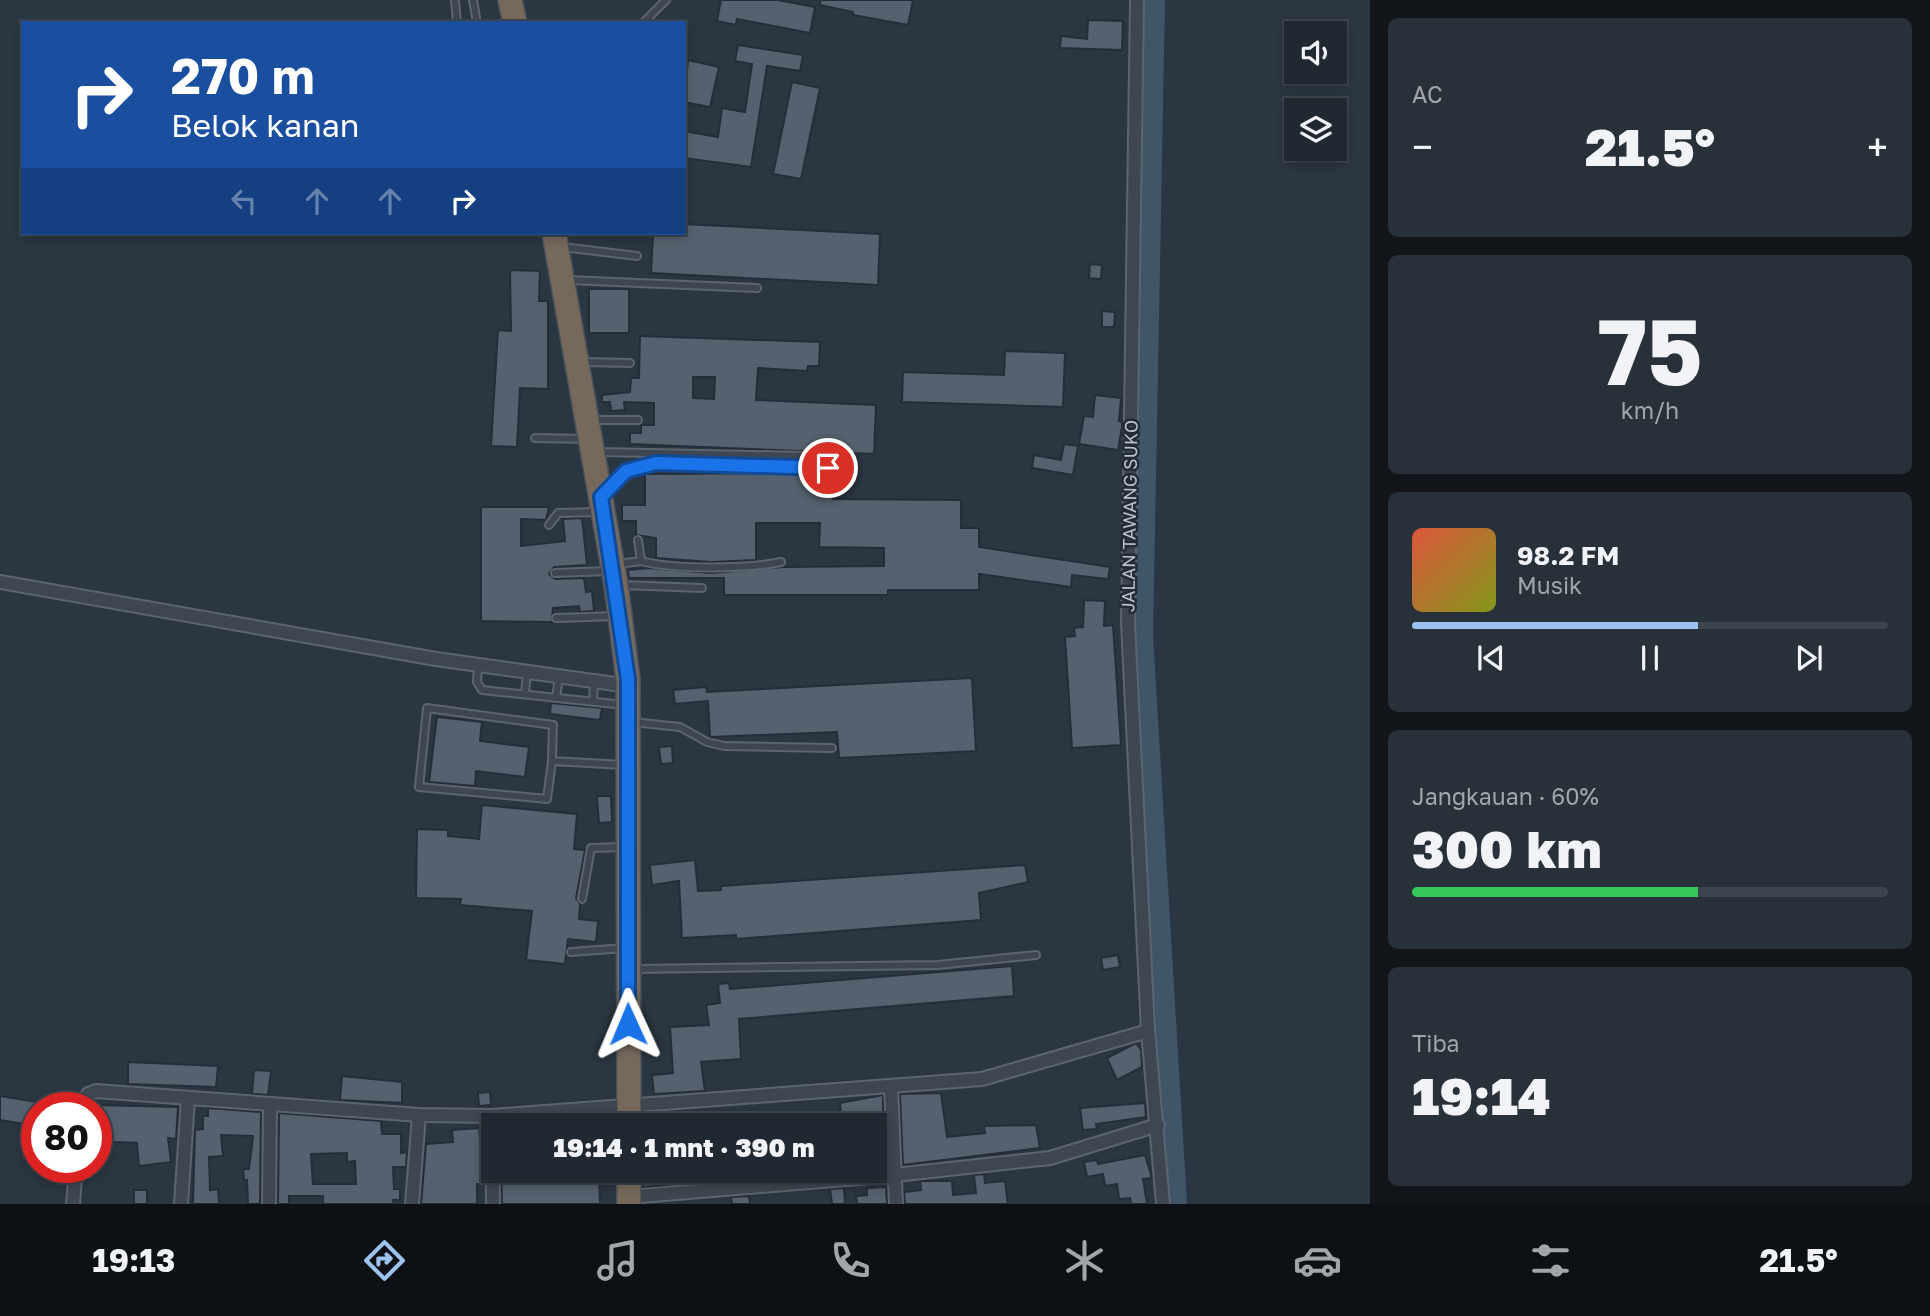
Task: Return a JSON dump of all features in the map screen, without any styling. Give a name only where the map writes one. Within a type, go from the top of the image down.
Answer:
[{"type":"highway","points":[[510,0],[515,21]]},
{"type":"highway","points":[[555,239],[614,573],[629,704],[629,1113]]},
{"type":"highway","points":[[629,1183],[629,1201]]},
{"type":"street","name":"JALAN TAWANG SUKO","points":[[1137,0],[1128,623],[1148,1031],[1163,1204]]},
{"type":"street","points":[[0,582],[478,665],[594,681],[629,704]]},
{"type":"street","points":[[656,1113],[982,1079],[1148,1031]]},
{"type":"street","points":[[891,1087],[896,1204]]},
{"type":"street","points":[[112,1092],[419,1115],[481,1115]]},
{"type":"street","points":[[181,1204],[188,1099]]},
{"type":"street","points":[[269,1204],[270,1104]]},
{"type":"street","points":[[412,1204],[419,1115]]},
{"type":"street","points":[[629,1201],[1060,1156],[1158,1125]]},
{"type":"street","points":[[73,1204],[75,1183]]},
{"type":"street","points":[[493,1183],[493,1204]]},
{"type":"lane","points":[[455,0],[457,21]]},
{"type":"lane","points":[[473,0],[477,21]]},
{"type":"lane","points":[[645,21],[666,0]]},
{"type":"lane","points":[[555,239],[637,256]]},
{"type":"lane","points":[[562,280],[757,288]]},
{"type":"lane","points":[[577,363],[630,363]]},
{"type":"lane","points":[[590,437],[638,420]]},
{"type":"lane","points":[[535,438],[590,437],[808,456]]},
{"type":"lane","points":[[549,525],[558,513],[602,504],[626,471],[656,463],[828,468]]},
{"type":"lane","points":[[638,540],[641,561]]},
{"type":"lane","points":[[614,573],[641,561],[712,566],[764,566],[781,562]]},
{"type":"lane","points":[[555,573],[614,573],[702,588]]},
{"type":"lane","points":[[556,618],[620,615]]},
{"type":"lane","points":[[478,665],[477,682],[482,690],[629,704],[707,742],[724,746],[832,748]]},
{"type":"lane","points":[[525,694],[527,672]]},
{"type":"lane","points":[[556,698],[559,677]]},
{"type":"lane","points":[[593,702],[594,681]]},
{"type":"lane","points":[[427,708],[553,725],[552,761],[547,799],[419,787],[427,708]]},
{"type":"lane","points":[[552,761],[629,765]]},
{"type":"lane","points":[[582,899],[591,848],[628,846]]},
{"type":"lane","points":[[571,952],[627,959],[938,965],[1036,955]]},
{"type":"building","points":[[721,0],[778,0],[815,7],[810,33],[737,19],[736,25],[717,21]]},
{"type":"building","points":[[820,0],[913,0],[908,25],[853,15],[853,12],[820,5]]},
{"type":"building","points":[[1088,20],[1123,21],[1122,50],[1060,48],[1061,36],[1087,39]]},
{"type":"building","points":[[738,45],[803,55],[800,71],[767,66],[751,167],[686,158],[686,131],[718,137],[722,108],[745,112],[752,64],[735,61]]},
{"type":"building","points":[[688,60],[719,67],[710,107],[686,102]]},
{"type":"building","points":[[792,82],[820,88],[801,179],[773,174]]},
{"type":"building","points":[[686,224],[880,234],[878,285],[651,273],[653,235],[686,235]]},
{"type":"building","points":[[1090,264],[1102,265],[1101,279],[1089,278]]},
{"type":"building","points":[[510,270],[540,271],[539,301],[548,301],[548,389],[520,388],[517,447],[491,446],[498,330],[511,331]]},
{"type":"building","points":[[589,289],[629,289],[629,333],[589,333]]},
{"type":"building","points":[[1102,311],[1115,312],[1114,327],[1102,327]]},
{"type":"building","points":[[640,336],[820,342],[819,366],[808,366],[807,371],[758,368],[756,400],[876,405],[874,454],[630,444],[630,433],[641,433],[641,425],[654,425],[654,403],[624,402],[625,410],[611,411],[610,402],[602,402],[602,395],[630,392],[631,378],[639,378]],"holes":[[[693,377],[715,377],[714,399],[693,398]]]},
{"type":"building","points":[[1005,351],[1065,353],[1063,407],[902,402],[903,372],[1004,375]]},
{"type":"building","points":[[1095,395],[1121,398],[1119,421],[1122,422],[1122,427],[1118,450],[1079,444],[1084,416],[1093,417]]},
{"type":"building","points":[[1064,444],[1078,446],[1073,475],[1032,468],[1034,455],[1061,460]]},
{"type":"building","points":[[833,473],[833,499],[961,500],[961,528],[979,528],[979,547],[1110,567],[1108,579],[1072,575],[1071,587],[979,574],[979,590],[888,590],[888,595],[724,595],[724,578],[629,578],[628,570],[648,568],[711,573],[784,567],[884,566],[884,548],[819,547],[820,523],[756,523],[756,560],[711,562],[656,558],[656,538],[636,535],[636,521],[622,521],[622,505],[645,505],[645,474]]},
{"type":"building","points":[[481,507],[549,507],[546,520],[521,519],[521,546],[565,541],[563,519],[582,518],[587,565],[554,567],[549,574],[555,579],[584,578],[586,592],[592,591],[594,611],[580,612],[579,606],[553,608],[552,622],[481,621]]},
{"type":"building","points":[[1084,600],[1105,601],[1104,626],[1113,625],[1121,745],[1072,748],[1065,637],[1075,636],[1074,628],[1083,627]]},
{"type":"building","points":[[972,678],[976,751],[839,758],[837,732],[710,737],[708,701],[675,704],[673,690],[706,687],[707,692]]},
{"type":"building","points":[[551,703],[602,708],[600,720],[550,714]]},
{"type":"building","points":[[437,717],[482,722],[480,741],[529,747],[525,777],[476,771],[475,786],[429,782]]},
{"type":"building","points":[[672,746],[673,763],[661,764],[659,747]]},
{"type":"building","points":[[597,796],[611,796],[612,822],[599,823]]},
{"type":"building","points":[[482,805],[577,814],[574,849],[585,850],[576,898],[580,904],[579,919],[598,921],[596,942],[568,939],[565,964],[526,960],[532,911],[460,905],[461,899],[416,898],[417,829],[448,830],[448,836],[479,839]]},
{"type":"building","points":[[695,860],[698,891],[721,890],[721,886],[1025,865],[1028,882],[979,893],[981,920],[736,939],[736,935],[682,938],[679,881],[652,885],[650,865]]},
{"type":"building","points":[[1118,955],[1120,967],[1103,970],[1101,958]]},
{"type":"building","points":[[1012,966],[1014,996],[739,1019],[741,1059],[701,1062],[705,1091],[654,1094],[652,1075],[673,1073],[670,1027],[709,1025],[706,1005],[720,1003],[718,984],[729,983],[730,989]]},
{"type":"building","points":[[1136,1043],[1141,1050],[1142,1067],[1117,1080],[1107,1058]]},
{"type":"building","points":[[128,1062],[218,1066],[216,1087],[128,1084]]},
{"type":"building","points":[[254,1070],[271,1071],[268,1095],[252,1094]]},
{"type":"building","points":[[342,1076],[402,1082],[402,1103],[340,1100]]},
{"type":"building","points":[[490,1092],[491,1105],[479,1106],[478,1093]]},
{"type":"building","points":[[941,1093],[947,1137],[985,1133],[984,1126],[1036,1125],[1040,1148],[903,1165],[900,1094]]},
{"type":"building","points":[[883,1095],[883,1113],[841,1113],[840,1103]]},
{"type":"building","points":[[0,1096],[21,1099],[21,1123],[0,1120]]},
{"type":"building","points":[[1145,1103],[1146,1117],[1096,1124],[1097,1129],[1083,1130],[1080,1108]]},
{"type":"building","points":[[112,1105],[178,1107],[176,1139],[168,1138],[171,1162],[139,1166],[137,1143],[112,1142]]},
{"type":"building","points":[[208,1108],[261,1112],[260,1204],[248,1204],[247,1180],[244,1180],[243,1169],[249,1169],[253,1136],[221,1135],[223,1156],[209,1157],[210,1190],[218,1189],[219,1204],[193,1204],[195,1130],[203,1129],[203,1116],[208,1116]]},
{"type":"building","points":[[279,1113],[381,1121],[382,1134],[401,1134],[401,1153],[407,1152],[406,1167],[393,1167],[394,1189],[400,1189],[400,1200],[393,1200],[394,1204],[323,1204],[323,1196],[289,1196],[289,1204],[278,1204]],"holes":[[[347,1153],[347,1162],[355,1161],[356,1184],[313,1184],[311,1154]]]},
{"type":"building","points":[[479,1128],[481,1183],[484,1184],[477,1184],[477,1204],[421,1204],[426,1144],[453,1142],[452,1130]]},
{"type":"building","points":[[1145,1155],[1152,1178],[1143,1179],[1147,1204],[1131,1204],[1130,1198],[1119,1199],[1117,1184],[1105,1186],[1103,1174],[1087,1177],[1084,1162],[1097,1160],[1098,1164]]},
{"type":"building","points":[[984,1174],[985,1183],[1005,1181],[1008,1204],[905,1204],[904,1192],[921,1190],[920,1181],[952,1181],[953,1195],[976,1193],[974,1175]]},
{"type":"building","points":[[501,1183],[599,1183],[600,1204],[502,1204]]},
{"type":"building","points":[[643,1183],[692,1183],[643,1187]]},
{"type":"building","points":[[886,1187],[887,1204],[857,1204],[856,1196],[867,1195],[867,1188]]},
{"type":"building","points":[[844,1188],[845,1204],[832,1204],[830,1189]]},
{"type":"building","points":[[134,1190],[147,1190],[147,1204],[134,1204]]},
{"type":"building","points":[[749,1196],[750,1204],[732,1204],[731,1197]]},
{"type":"waterway","points":[[1153,0],[1141,636],[1175,1204]]},
{"type":"route","points":[[628,1024],[628,679],[601,497],[626,471],[639,465],[656,463],[828,468]]}]
